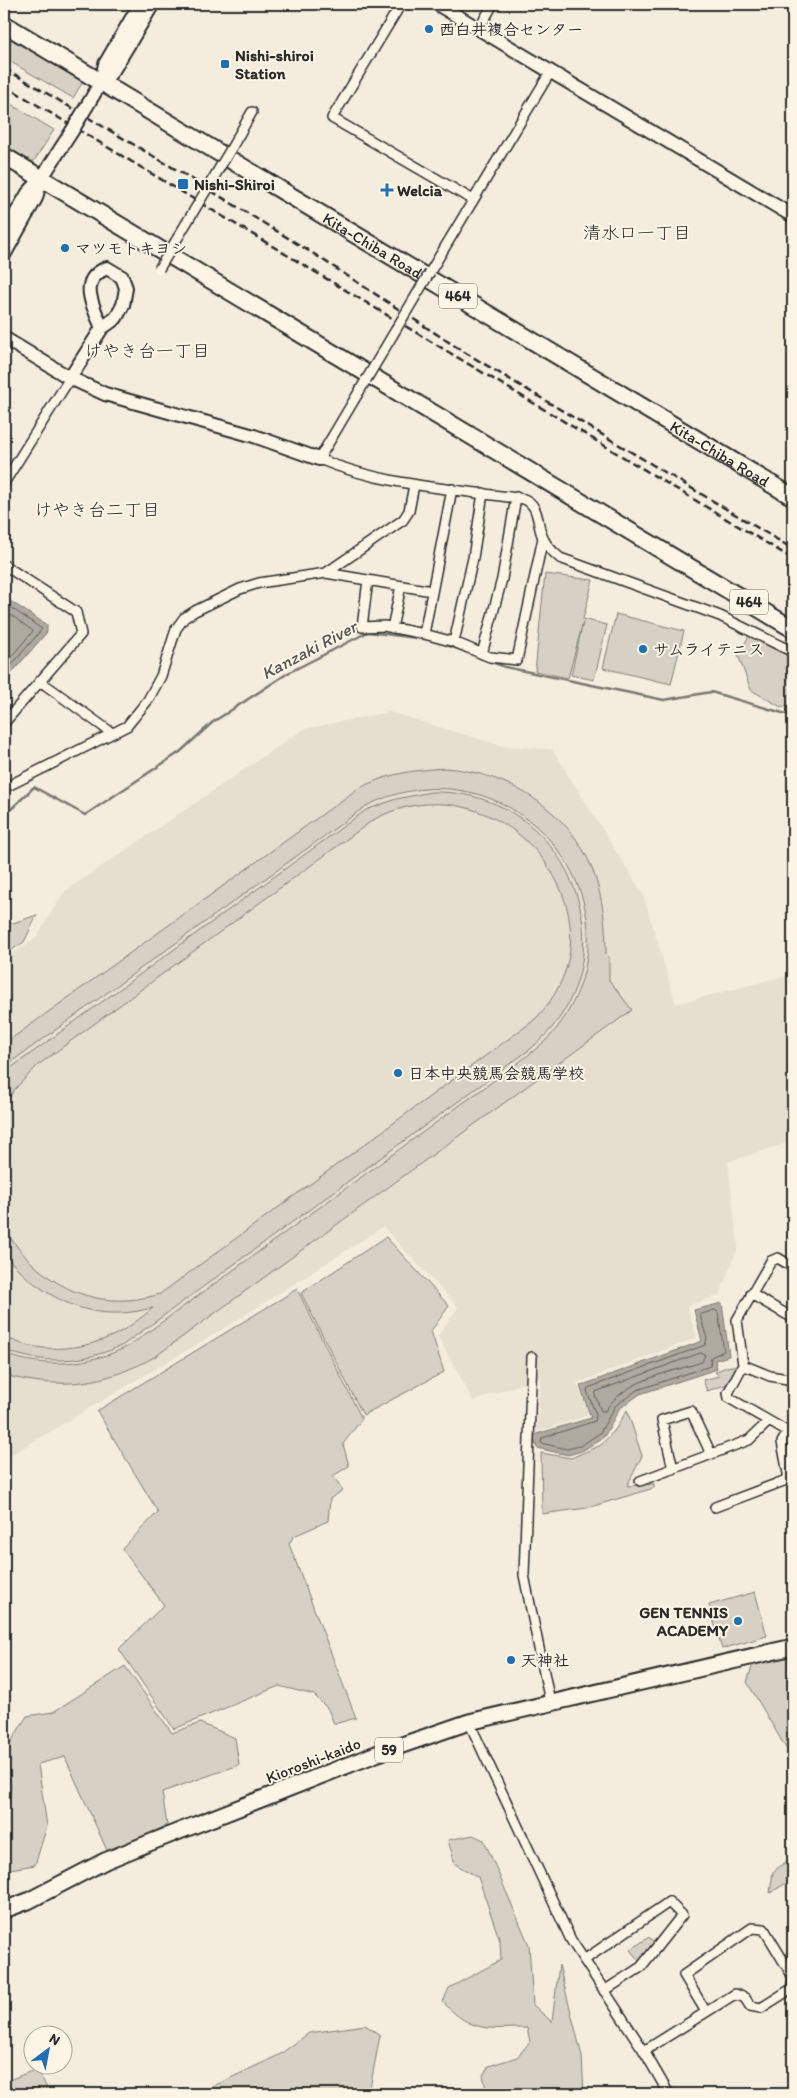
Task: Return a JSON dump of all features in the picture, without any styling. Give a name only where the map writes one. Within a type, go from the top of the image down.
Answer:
[{"type":"highway","name":"Kita-Chiba Road","points":[[4,24],[99,86],[793,497]]},
{"type":"highway","name":"464","points":[[4,156],[44,176],[793,628]]},
{"type":"main road","name":"Kioroshi-kaido","points":[[4,1910],[28,1901],[105,1861],[155,1840],[358,1761],[468,1722],[793,1647]]},
{"type":"street","points":[[99,86],[104,64],[140,4]]},
{"type":"street","points":[[4,255],[36,198],[44,176],[99,86],[114,69],[153,4]]},
{"type":"street","points":[[401,4],[332,118],[473,200]]},
{"type":"street","points":[[437,4],[793,216]]},
{"type":"street","points":[[479,28],[493,4]]},
{"type":"street","points":[[319,459],[551,71]]},
{"type":"street","points":[[159,268],[252,112]]},
{"type":"street","points":[[4,234],[28,193],[44,176]]},
{"type":"street","points":[[4,483],[102,328]]},
{"type":"street","points":[[4,338],[70,378],[105,394],[254,436],[351,472],[414,485],[516,497],[532,502],[543,538],[549,548],[560,558],[720,616],[793,652]]},
{"type":"street","points":[[326,573],[403,520],[409,511],[414,485]]},
{"type":"street","points":[[424,634],[452,489]]},
{"type":"street","points":[[454,642],[472,558],[482,493]]},
{"type":"street","points":[[482,654],[502,579],[516,497]]},
{"type":"street","points":[[368,580],[362,627],[392,628],[424,634],[454,642],[490,657],[517,660],[543,538]]},
{"type":"street","points":[[4,565],[76,612],[81,634],[4,723]]},
{"type":"street","points":[[4,787],[127,726],[148,700],[161,676],[176,629],[184,618],[240,589],[258,583],[326,573],[432,591]]},
{"type":"street","points":[[392,628],[401,586]]},
{"type":"street","points":[[40,681],[112,733]]},
{"type":"street","points":[[715,1507],[789,1479],[782,1442],[791,1430],[729,1398],[728,1392],[743,1365],[737,1320],[770,1261],[778,1258],[793,1267]]},
{"type":"street","points":[[751,1294],[793,1318]]},
{"type":"street","points":[[532,1357],[524,1576],[550,1702]]},
{"type":"street","points":[[743,1365],[770,1376],[793,1380]]},
{"type":"street","points":[[673,1469],[662,1420],[692,1411],[711,1454]]},
{"type":"street","points":[[640,1481],[749,1440],[769,1420]]},
{"type":"street","points":[[468,1722],[571,1940],[644,2051],[669,2094]]},
{"type":"street","points":[[584,1960],[669,1902],[682,1915],[641,1967],[604,1991]]},
{"type":"street","points":[[706,2012],[684,1974],[752,1928],[764,1928],[793,1977]]},
{"type":"street","points":[[644,2051],[735,1994],[745,1998],[750,2006],[761,2008],[791,1989],[793,1981]]},
{"type":"shaded area","points":[[4,32],[79,77],[82,83],[73,98],[4,58]]},
{"type":"shaded area","points":[[4,100],[54,130],[34,161],[30,161],[4,146]]},
{"type":"shaded area","points":[[545,574],[593,580],[583,619],[607,625],[594,680],[571,675],[583,622],[568,678],[535,671]]},
{"type":"shaded area","name":"サムライテニス","points":[[616,614],[684,631],[671,684],[603,668]]},
{"type":"shaded area","points":[[749,636],[783,648],[793,658],[793,704],[781,707],[751,690],[738,655]]},
{"type":"shaded area","name":"日本中央競馬会競馬学校","points":[[389,712],[503,746],[552,749],[643,894],[676,1004],[793,974],[793,1141],[728,1162],[738,1247],[720,1295],[687,1306],[697,1338],[577,1383],[589,1415],[536,1432],[541,1377],[473,1401],[438,1336],[458,1307],[383,1227],[231,1324],[4,1459],[4,959],[36,938],[64,892],[304,729]]},
{"type":"shaded area","points":[[445,768],[491,777],[513,787],[553,813],[569,830],[583,850],[593,871],[602,901],[606,954],[609,957],[609,980],[632,1010],[156,1356],[119,1373],[101,1379],[82,1382],[45,1382],[4,1375],[4,1354],[36,1362],[68,1363],[99,1357],[129,1346],[518,1063],[544,1042],[557,1028],[582,979],[588,929],[577,883],[552,842],[515,811],[470,792],[419,790],[366,806],[4,1067],[4,1044],[356,790],[377,780],[399,774]]},
{"type":"shaded area","points":[[431,792],[480,798],[521,818],[553,849],[574,887],[583,929],[580,972],[562,1014],[529,1050],[123,1345],[94,1355],[64,1360],[34,1358],[4,1350],[4,1336],[29,1346],[43,1348],[86,1345],[117,1333],[133,1324],[153,1308],[119,1313],[102,1312],[70,1304],[55,1297],[28,1278],[4,1254],[4,1228],[18,1248],[34,1265],[51,1279],[70,1290],[91,1297],[113,1300],[136,1299],[160,1294],[533,1021],[562,980],[571,936],[562,894],[540,856],[507,826],[466,808],[421,805],[373,820],[38,1065],[14,1090],[4,1106],[4,1073],[366,810],[396,799]]},
{"type":"shaded area","points":[[37,915],[24,942],[4,955],[4,926]]},
{"type":"shaded area","points":[[386,1237],[449,1306],[431,1331],[444,1372],[363,1415],[301,1293]]},
{"type":"shaded area","points":[[297,1289],[362,1419],[343,1444],[349,1466],[333,1476],[343,1490],[330,1499],[328,1521],[294,1536],[289,1544],[356,1718],[334,1724],[328,1709],[314,1695],[279,1686],[174,1729],[119,1649],[164,1605],[122,1549],[158,1512],[97,1411]]},
{"type":"shaded area","points":[[738,1365],[728,1384],[707,1391],[703,1380],[719,1376],[715,1372],[726,1367]]},
{"type":"shaded area","points":[[627,1410],[642,1456],[627,1486],[654,1484],[654,1488],[587,1508],[542,1514],[541,1453],[571,1458],[601,1445],[615,1430]]},
{"type":"shaded area","name":"GEN TENNIS ACADEMY","points":[[755,1592],[767,1636],[722,1649],[709,1605]]},
{"type":"shaded area","points":[[793,1653],[793,1760],[747,1682],[754,1661]]},
{"type":"shaded area","points":[[125,1666],[172,1733],[200,1723],[235,1738],[239,1765],[162,1792],[167,1825],[109,1855],[65,1757],[38,1764],[47,1826],[35,1865],[4,1870],[4,1805],[9,1803],[11,1784],[4,1768],[4,1753],[27,1716],[53,1712]]},
{"type":"shaded area","points":[[473,1835],[484,1840],[529,1945],[533,2005],[552,2022],[559,1965],[582,2056],[584,2094],[487,2094],[483,2075],[489,2066],[517,2057],[530,2042],[527,2028],[482,2027],[463,2020],[443,2002],[449,1988],[501,1960],[500,1941],[478,1877],[455,1864],[448,1840]]},
{"type":"shaded area","points":[[793,1856],[793,1879],[770,1893],[773,1872]]},
{"type":"shaded area","points":[[649,1937],[656,1945],[640,1962],[630,1950]]},
{"type":"shaded area","points":[[365,2025],[380,2035],[369,2094],[197,2094],[279,2055],[309,2033]]},
{"type":"shaded area","points":[[22,2075],[41,2076],[50,2094],[4,2094],[4,2082]]},
{"type":"water","points":[[4,597],[47,625],[47,632],[4,682]]},
{"type":"water","points":[[722,1303],[729,1356],[715,1360],[717,1369],[640,1394],[619,1409],[604,1437],[582,1451],[568,1455],[537,1448],[533,1435],[591,1418],[580,1386],[702,1341],[694,1310]]},
{"type":"waterway","name":"Kanzaki River","points":[[4,816],[34,787],[85,815],[180,752],[213,722],[288,673],[368,632],[425,639]]},
{"type":"waterway","name":"Kanzaki River","points":[[447,645],[475,655]]},
{"type":"waterway","name":"Kanzaki River","points":[[489,661],[505,667],[664,700],[711,692],[793,716]]},
{"type":"railway","points":[[4,68],[187,176],[314,254],[461,350],[793,549]]},
{"type":"railway","points":[[4,85],[793,559]]},
{"type":"place","name":"西白井複合センター","points":[[429,29]]},
{"type":"place","name":"Nishi-shiroi Station","points":[[225,64]]},
{"type":"place","name":"Nishi-Shiroi","points":[[183,184]]},
{"type":"place","name":"Welcia","points":[[387,190]]},
{"type":"place","name":"マツモトキヨシ","points":[[65,248]]},
{"type":"place","name":"サムライテニス","points":[[643,649]]},
{"type":"place","name":"日本中央競馬会競馬学校","points":[[398,1073]]},
{"type":"place","name":"GEN TENNIS ACADEMY","points":[[738,1621]]},
{"type":"place","name":"天神社","points":[[511,1660]]},
{"type":"district","name":"清水口一丁目","points":[[637,233]]},
{"type":"district","name":"けやき台一丁目","points":[[147,351]]},
{"type":"district","name":"けやき台二丁目","points":[[97,510]]}]
